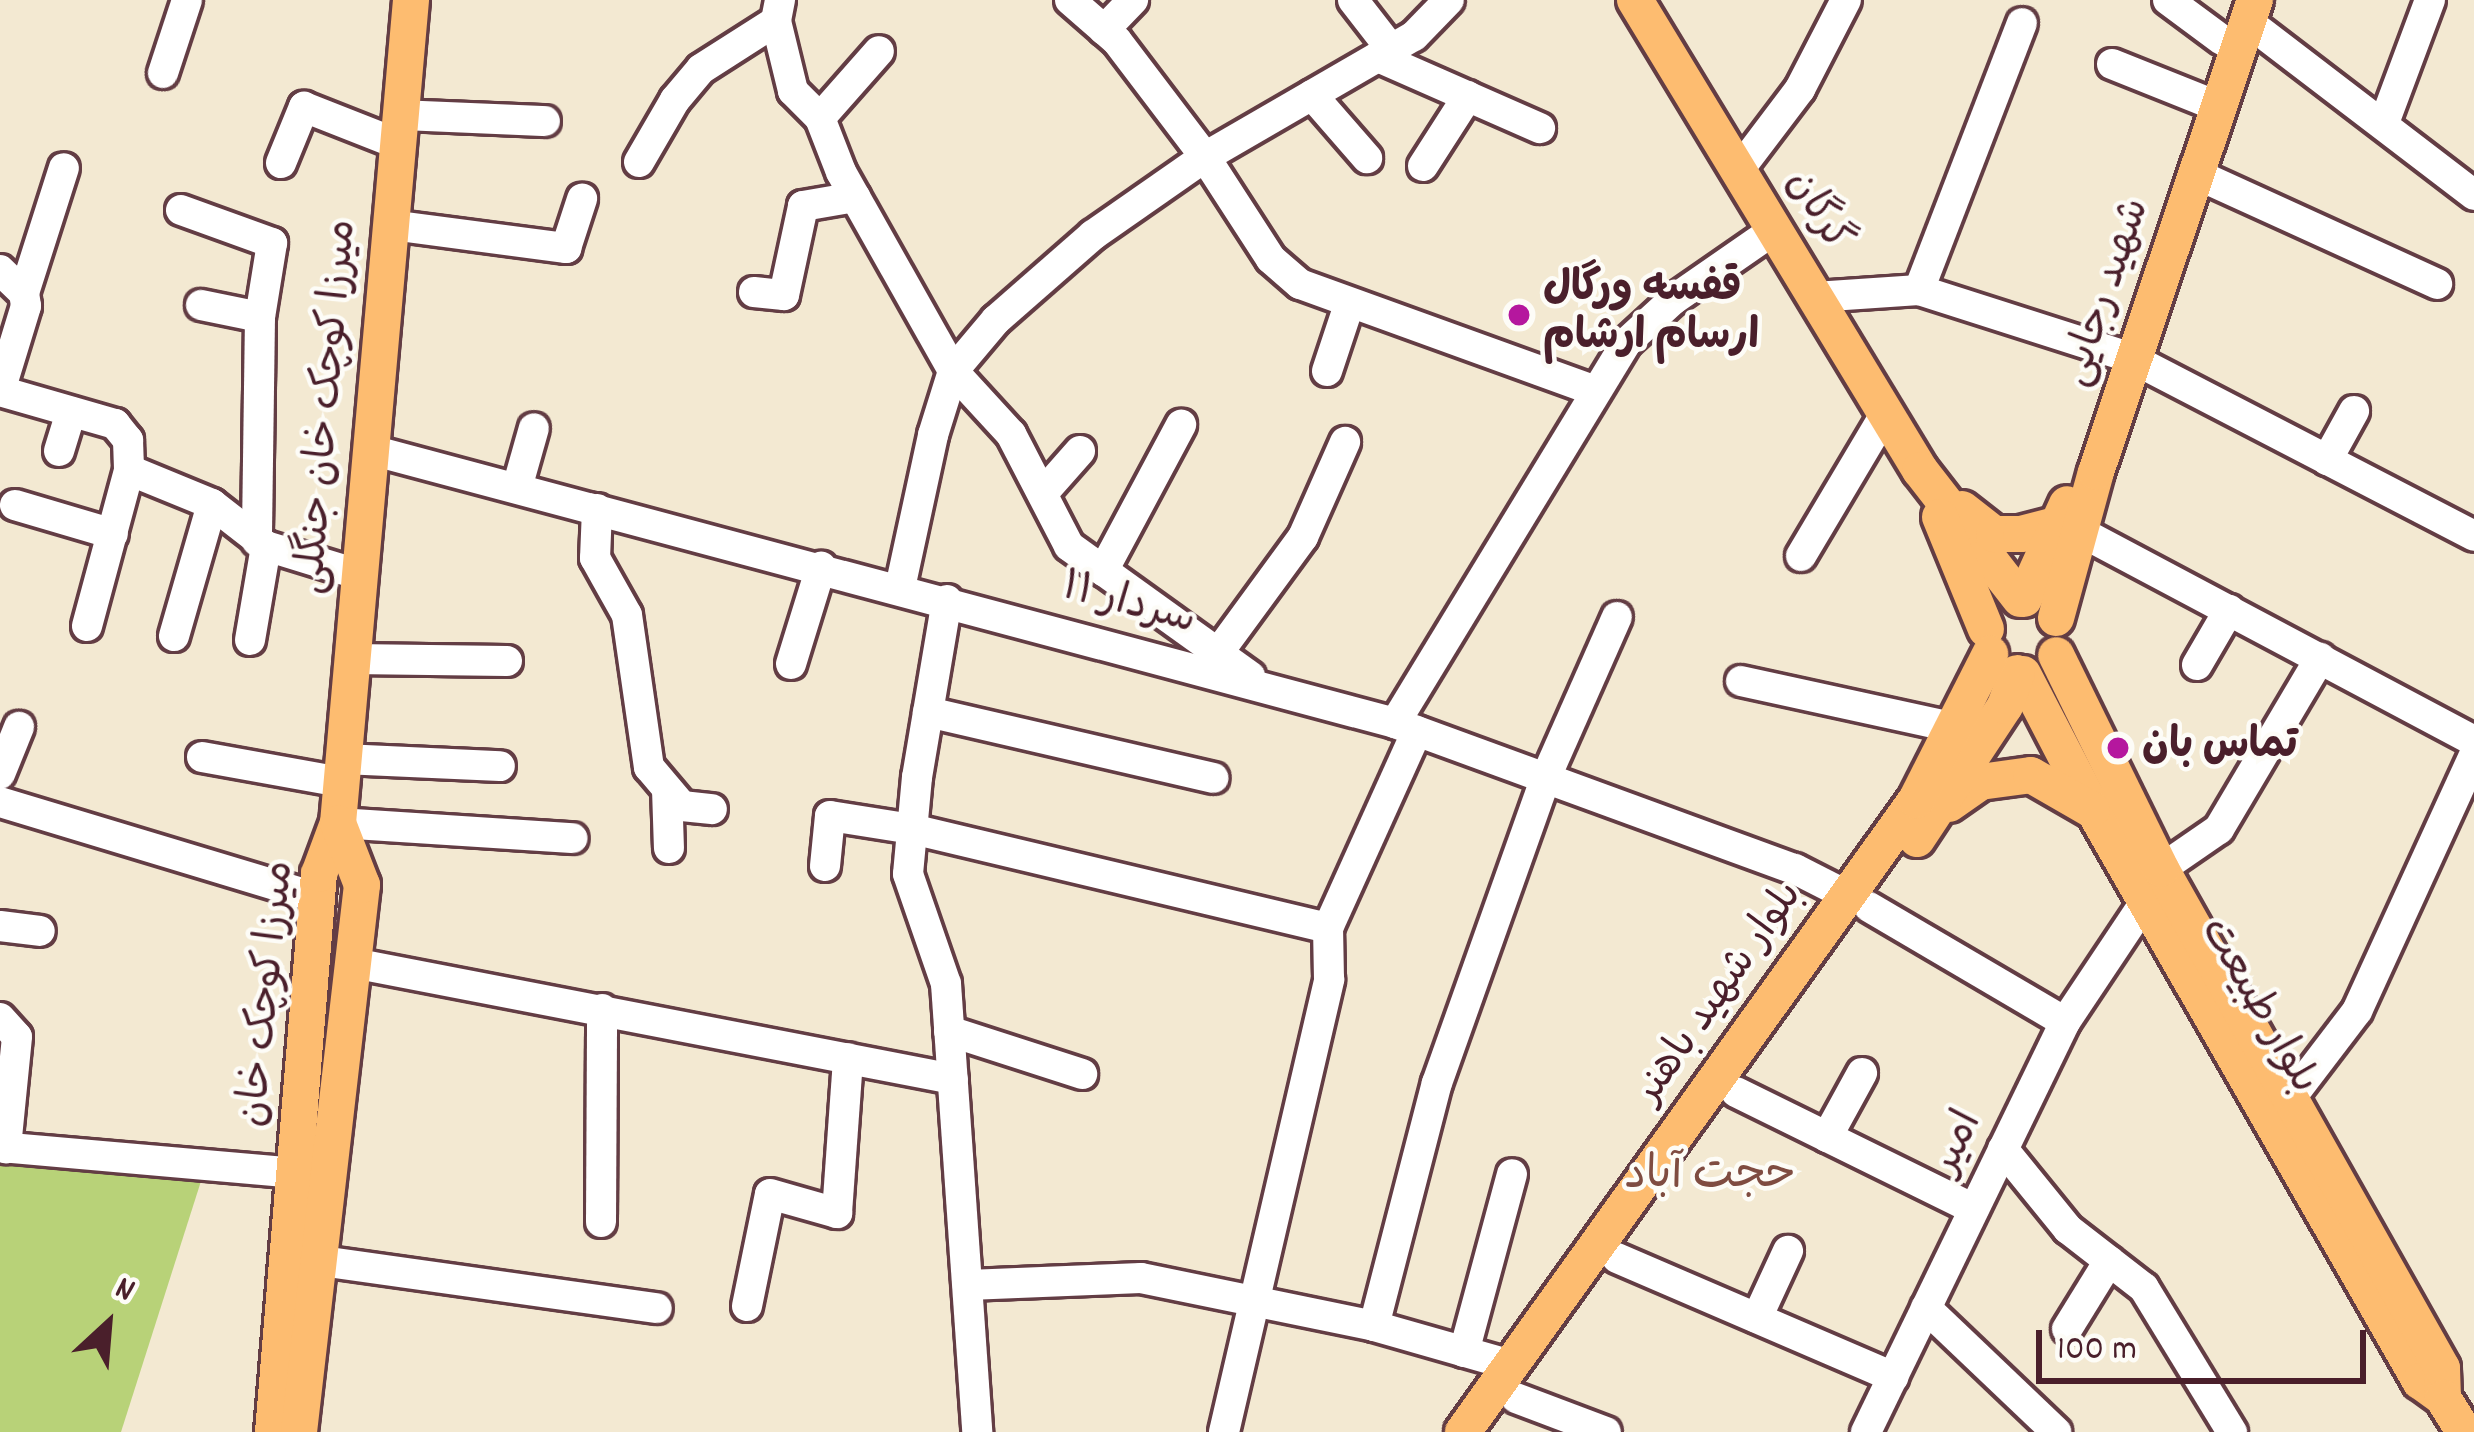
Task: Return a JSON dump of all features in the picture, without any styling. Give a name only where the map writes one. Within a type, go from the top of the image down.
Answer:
[{"type":"main road","name":"میرزا کوچک خان جنگلی","points":[[338,823],[411,0]]},
{"type":"main road","name":"گرگان","points":[[1635,0],[1920,470]]},
{"type":"main road","name":"شهید رجایی","points":[[2056,618],[2070,528],[2201,100],[2240,15]]},
{"type":"main road","name":"شهید رجایی","points":[[2125,356],[2196,174],[2240,15]]},
{"type":"main road","points":[[1920,470],[1994,534],[2070,528]]},
{"type":"main road","points":[[1920,470],[2022,599],[2048,608],[2056,618],[2061,630],[2056,656],[2047,665],[2004,658],[2000,607],[2022,599]]},
{"type":"main road","name":"بلوار طبیعت","points":[[1920,470],[2004,658],[2145,902],[2450,1401]]},
{"type":"main road","name":"شهید رجایی","points":[[2022,599],[2070,528]]},
{"type":"main road","name":"بلوار طبیعت","points":[[2056,656],[2162,869],[2450,1401]]},
{"type":"main road","name":"بلوار شهید باهنر","points":[[1463,1432],[1514,1382],[1617,1258],[1736,1092],[1857,901],[1956,728],[2004,658]]},
{"type":"main road","name":"بلوار شهید باهنر","points":[[1492,1432],[1514,1382],[1857,901],[1936,813],[2005,706],[2004,658]]},
{"type":"main road","points":[[1936,813],[1980,782],[2031,775],[2094,811]]},
{"type":"main road","name":"میرزا کوچک خان","points":[[273,1432],[319,874],[338,823]]},
{"type":"main road","name":"میرزا کوچک خان","points":[[299,1432],[362,885],[338,823]]},
{"type":"main road","points":[[304,1069],[342,1068]]},
{"type":"street","points":[[163,74],[187,0]]},
{"type":"street","points":[[1070,0],[1104,30],[1205,157],[1271,259],[1300,284],[1595,392]]},
{"type":"street","points":[[1104,30],[1133,0]]},
{"type":"street","points":[[1354,0],[1384,53],[1540,128]]},
{"type":"street","points":[[900,588],[933,435],[953,371],[1043,275],[1205,157],[1414,36],[1449,0]]},
{"type":"street","points":[[2168,0],[2240,15],[2474,196]]},
{"type":"street","points":[[2384,123],[2430,0]]},
{"type":"street","points":[[1738,170],[1800,89],[1845,1]]},
{"type":"street","points":[[639,162],[675,100],[701,69],[778,10],[794,91],[820,118],[855,197],[953,371],[1011,434],[1069,546],[1264,687]]},
{"type":"street","points":[[1919,290],[2022,23]]},
{"type":"street","points":[[820,118],[879,51]]},
{"type":"street","points":[[2112,64],[2201,100]]},
{"type":"street","points":[[1312,95],[1367,158]]},
{"type":"street","points":[[1423,166],[1468,96]]},
{"type":"street","points":[[280,163],[304,107],[400,130],[545,122]]},
{"type":"street","points":[[64,168],[24,293],[26,306],[0,391],[124,430],[129,470],[87,626]]},
{"type":"street","points":[[2196,174],[2437,284]]},
{"type":"street","points":[[754,292],[784,295],[803,206],[855,197]]},
{"type":"street","points":[[391,225],[566,248],[582,199]]},
{"type":"street","points":[[181,210],[269,239],[260,317],[261,543],[250,640]]},
{"type":"street","points":[[1224,1432],[1250,1303],[1329,979],[1328,928],[1406,727],[1626,344],[1673,300],[1774,230]]},
{"type":"street","points":[[0,270],[24,293]]},
{"type":"street","points":[[1815,296],[1919,290],[2125,356],[2474,536]]},
{"type":"street","points":[[1327,371],[1349,304]]},
{"type":"street","points":[[201,305],[260,317]]},
{"type":"street","points":[[2327,460],[2354,411]]},
{"type":"street","points":[[59,451],[71,412]]},
{"type":"street","points":[[1801,556],[1886,413]]},
{"type":"street","points":[[1103,571],[1180,424]]},
{"type":"street","points":[[517,488],[534,428]]},
{"type":"street","points":[[1218,653],[1303,536],[1345,442]]},
{"type":"street","name":"سردار ۱۱","points":[[371,450],[1406,727],[1795,868],[2065,1022]]},
{"type":"street","points":[[1042,493],[1080,451]]},
{"type":"street","points":[[129,470],[212,504],[261,543],[357,574]]},
{"type":"street","points":[[174,636],[212,504]]},
{"type":"street","points":[[15,505],[113,534]]},
{"type":"street","points":[[597,509],[595,558],[627,616],[649,767],[682,806],[712,809]]},
{"type":"street","points":[[2070,528],[2474,741]]},
{"type":"street","points":[[791,664],[820,567]]},
{"type":"street","points":[[947,601],[908,874],[946,984],[977,1432]]},
{"type":"street","points":[[2197,665],[2229,610]]},
{"type":"street","points":[[1374,1326],[1437,1083],[1546,778],[1617,617]]},
{"type":"street","points":[[2162,869],[2219,829],[2320,658]]},
{"type":"street","points":[[352,659],[507,661]]},
{"type":"street","points":[[1741,682],[1956,728]]},
{"type":"street","points":[[928,712],[1213,778]]},
{"type":"street","points":[[0,774],[19,727]]},
{"type":"street","points":[[2290,1100],[2356,1011],[2474,756]]},
{"type":"street","points":[[202,757],[342,771],[500,766]]},
{"type":"street","points":[[667,788],[669,848]]},
{"type":"street","points":[[0,802],[317,898]]},
{"type":"street","points":[[825,866],[830,816],[912,829],[1328,928]]},
{"type":"street","points":[[338,823],[573,838]]},
{"type":"street","name":"امیر","points":[[1866,1432],[2065,1022],[2145,902]]},
{"type":"street","points":[[0,926],[40,931]]},
{"type":"street","points":[[353,964],[953,1079]]},
{"type":"street","points":[[601,1222],[602,1009]]},
{"type":"street","points":[[0,1018],[17,1037],[3,1148],[296,1173]]},
{"type":"street","points":[[949,1031],[1082,1074]]},
{"type":"street","points":[[747,1306],[770,1194],[837,1213],[848,1058]]},
{"type":"street","points":[[1827,1137],[1862,1073]]},
{"type":"street","points":[[1736,1092],[1974,1209]]},
{"type":"street","points":[[2003,1149],[2068,1228],[2144,1288],[2232,1432]]},
{"type":"street","points":[[1464,1352],[1512,1174]]},
{"type":"street","points":[[1756,1318],[1788,1251]]},
{"type":"street","points":[[1617,1258],[1893,1377]]},
{"type":"street","points":[[321,1261],[657,1308]]},
{"type":"street","points":[[2067,1329],[2110,1261]]},
{"type":"street","points":[[968,1285],[1141,1278],[1374,1326],[1464,1352],[1606,1432]]},
{"type":"street","points":[[1926,1307],[2056,1432]]},
{"type":"green space","points":[[0,1161],[202,1178],[121,1432],[0,1432]]},
{"type":"place","name":"قفسه ورگال ارسام ارشام","points":[[1519,315]]},
{"type":"place","name":"تماس بان","points":[[2118,748]]},
{"type":"district","name":"حجت آباد","points":[[1710,1178]]}]
